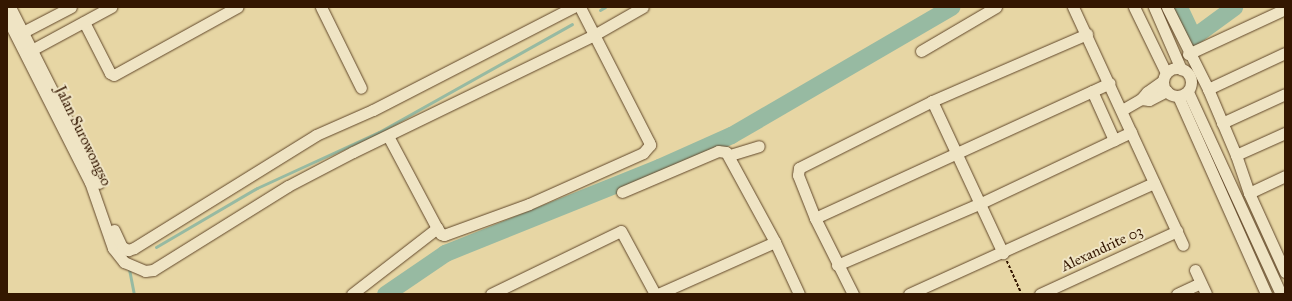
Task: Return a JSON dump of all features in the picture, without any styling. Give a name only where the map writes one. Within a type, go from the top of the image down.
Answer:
[{"type":"street","name":"Jalan Surowongso","points":[[10,7],[23,32],[29,52],[90,182],[113,248],[118,257],[130,266],[145,271],[153,270],[288,186],[388,136]]},
{"type":"street","points":[[23,32],[71,7]]},
{"type":"street","points":[[29,52],[112,7]]},
{"type":"street","points":[[84,22],[110,73],[114,75],[237,7]]},
{"type":"street","points":[[321,7],[361,88]]},
{"type":"street","points":[[578,8],[592,31],[649,142],[648,148],[586,180],[529,204],[444,235],[441,234],[388,136],[592,31],[644,7]]},
{"type":"street","points":[[921,51],[996,7]]},
{"type":"street","points":[[1073,7],[1110,83],[1183,245]]},
{"type":"street","points":[[1134,7],[1165,82],[1183,94],[1279,290],[1262,293],[1183,94],[1191,78],[1181,69],[1154,7]]},
{"type":"street","points":[[1167,7],[1188,54],[1208,89],[1236,155],[1249,193],[1285,272]]},
{"type":"street","name":"Jalan Surowongso","points":[[7,18],[29,52],[93,169],[117,238],[128,250],[134,248],[316,135],[373,110],[578,8]]},
{"type":"street","points":[[1188,54],[1285,9]]},
{"type":"street","points":[[853,294],[815,218],[798,175],[799,168],[932,102],[1087,34]]},
{"type":"street","points":[[1208,89],[1285,53]]},
{"type":"street","points":[[1122,110],[1141,99],[1149,100],[1165,82],[1173,69],[1181,69]]},
{"type":"street","points":[[815,218],[1110,83]]},
{"type":"street","points":[[1092,92],[1114,140]]},
{"type":"street","points":[[1222,123],[1285,94]]},
{"type":"street","points":[[932,102],[955,153],[981,203],[1003,253]]},
{"type":"street","points":[[837,264],[981,203],[1131,132]]},
{"type":"street","points":[[1236,155],[1285,133]]},
{"type":"street","points":[[622,192],[718,151],[730,155],[759,146]]},
{"type":"street","points":[[730,155],[776,242],[799,294]]},
{"type":"street","points":[[1249,193],[1285,176]]},
{"type":"street","points":[[909,294],[1003,253],[1154,183]]},
{"type":"street","points":[[352,294],[437,228]]},
{"type":"street","name":"Alexandrite 03","points":[[1040,294],[1177,230]]},
{"type":"street","points":[[491,294],[620,231],[656,294],[776,242]]},
{"type":"street","points":[[1195,270],[1206,294]]},
{"type":"street","points":[[1184,293],[1201,283]]},
{"type":"path","points":[[1003,253],[1022,294]]},
{"type":"waterway","points":[[600,10],[605,7]]},
{"type":"waterway","points":[[385,294],[445,253],[659,167],[731,135],[951,7]]},
{"type":"waterway","points":[[1179,7],[1193,37],[1234,7]]},
{"type":"waterway","points":[[156,247],[257,188],[379,132],[572,24]]},
{"type":"waterway","points":[[129,269],[134,294]]}]
